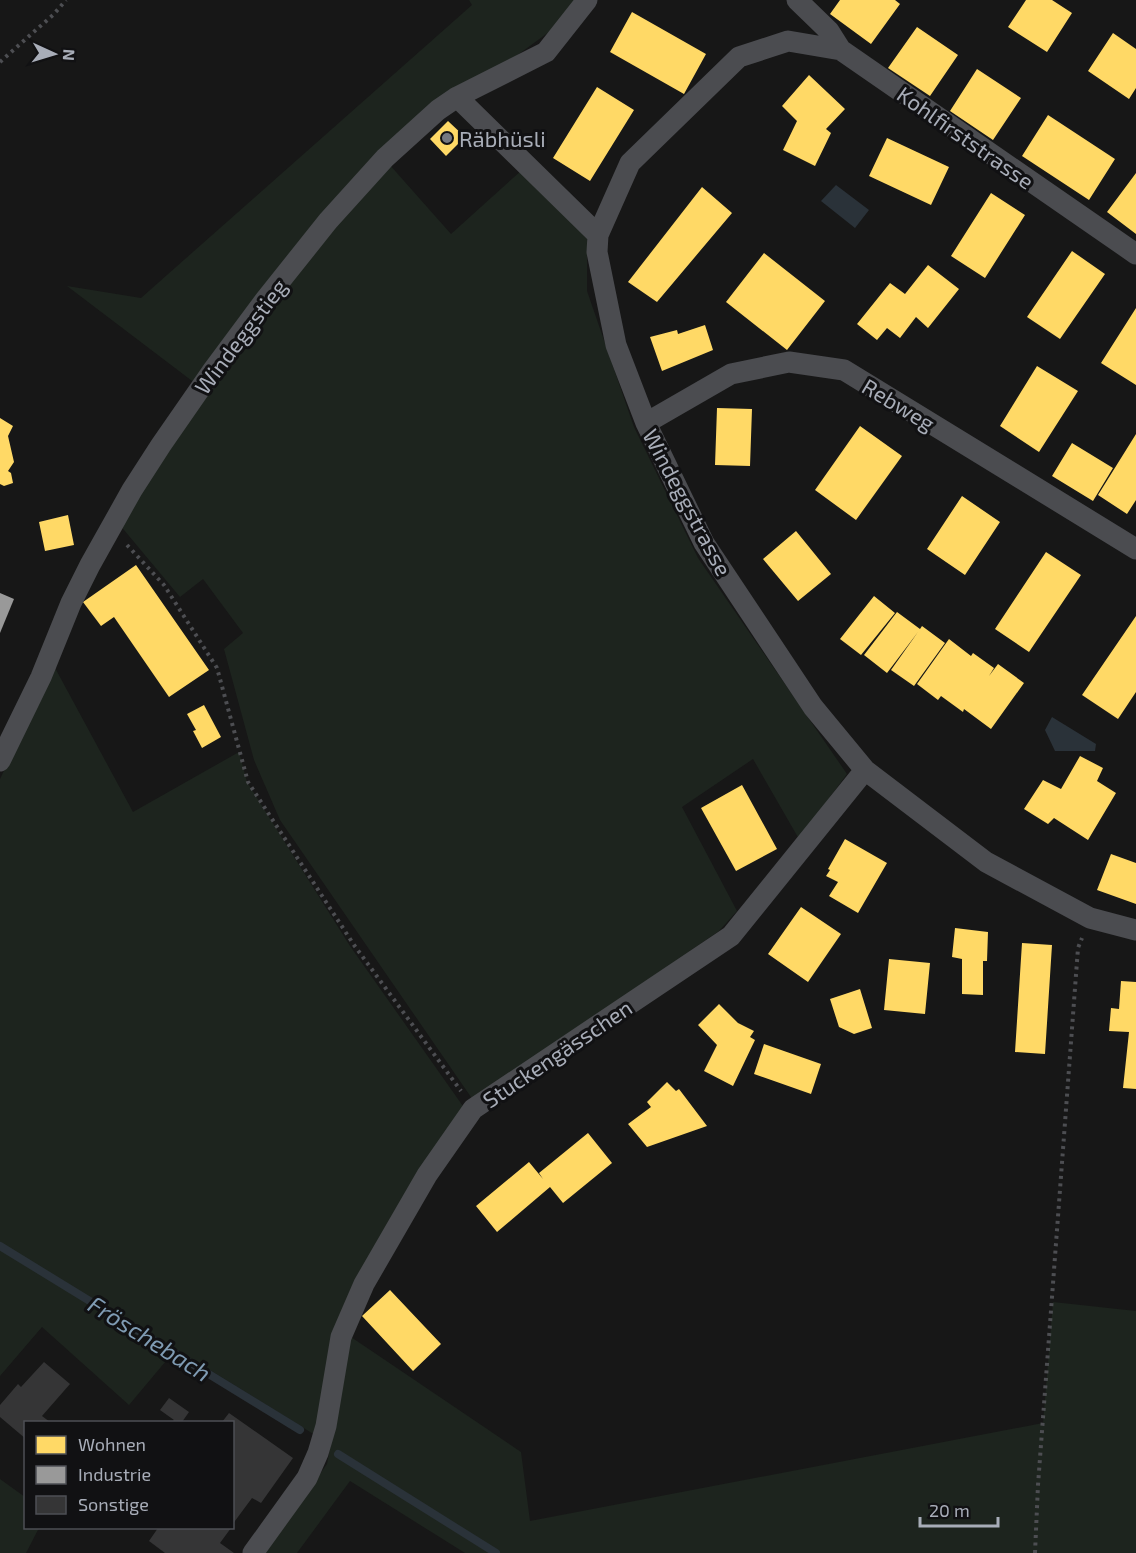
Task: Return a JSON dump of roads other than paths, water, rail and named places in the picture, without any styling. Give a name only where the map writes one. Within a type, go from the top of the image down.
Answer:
[{"type":"street","name":"Windeggstieg","points":[[0,761],[41,677],[71,603],[132,490],[206,380],[265,300],[328,221],[385,158],[438,110],[457,97],[546,52],[587,0]]},
{"type":"street","points":[[797,0],[829,31],[841,50]]},
{"type":"street","name":"Kohlfirststrasse","points":[[788,41],[841,50],[1136,254]]},
{"type":"street","name":"Windeggstrasse","points":[[788,41],[739,57],[630,163],[598,235],[597,252],[616,345],[646,423],[704,543],[813,707],[865,770],[986,862],[1090,918],[1136,930]]},
{"type":"street","points":[[457,97],[598,235]]},
{"type":"street","name":"Rebweg","points":[[646,423],[731,375],[789,362],[844,370],[1136,549]]},
{"type":"street","name":"Stuckengässchen","points":[[253,1553],[307,1478],[318,1453],[326,1426],[341,1337],[364,1284],[427,1175],[473,1109],[730,936],[865,770]]},
{"type":"waterway","name":"Fröschebach","points":[[0,1246],[300,1430]]},
{"type":"waterway","name":"Fröschebach","points":[[338,1454],[496,1553]]},
{"type":"place","name":"Räbhüsli","points":[[447,138]]}]
